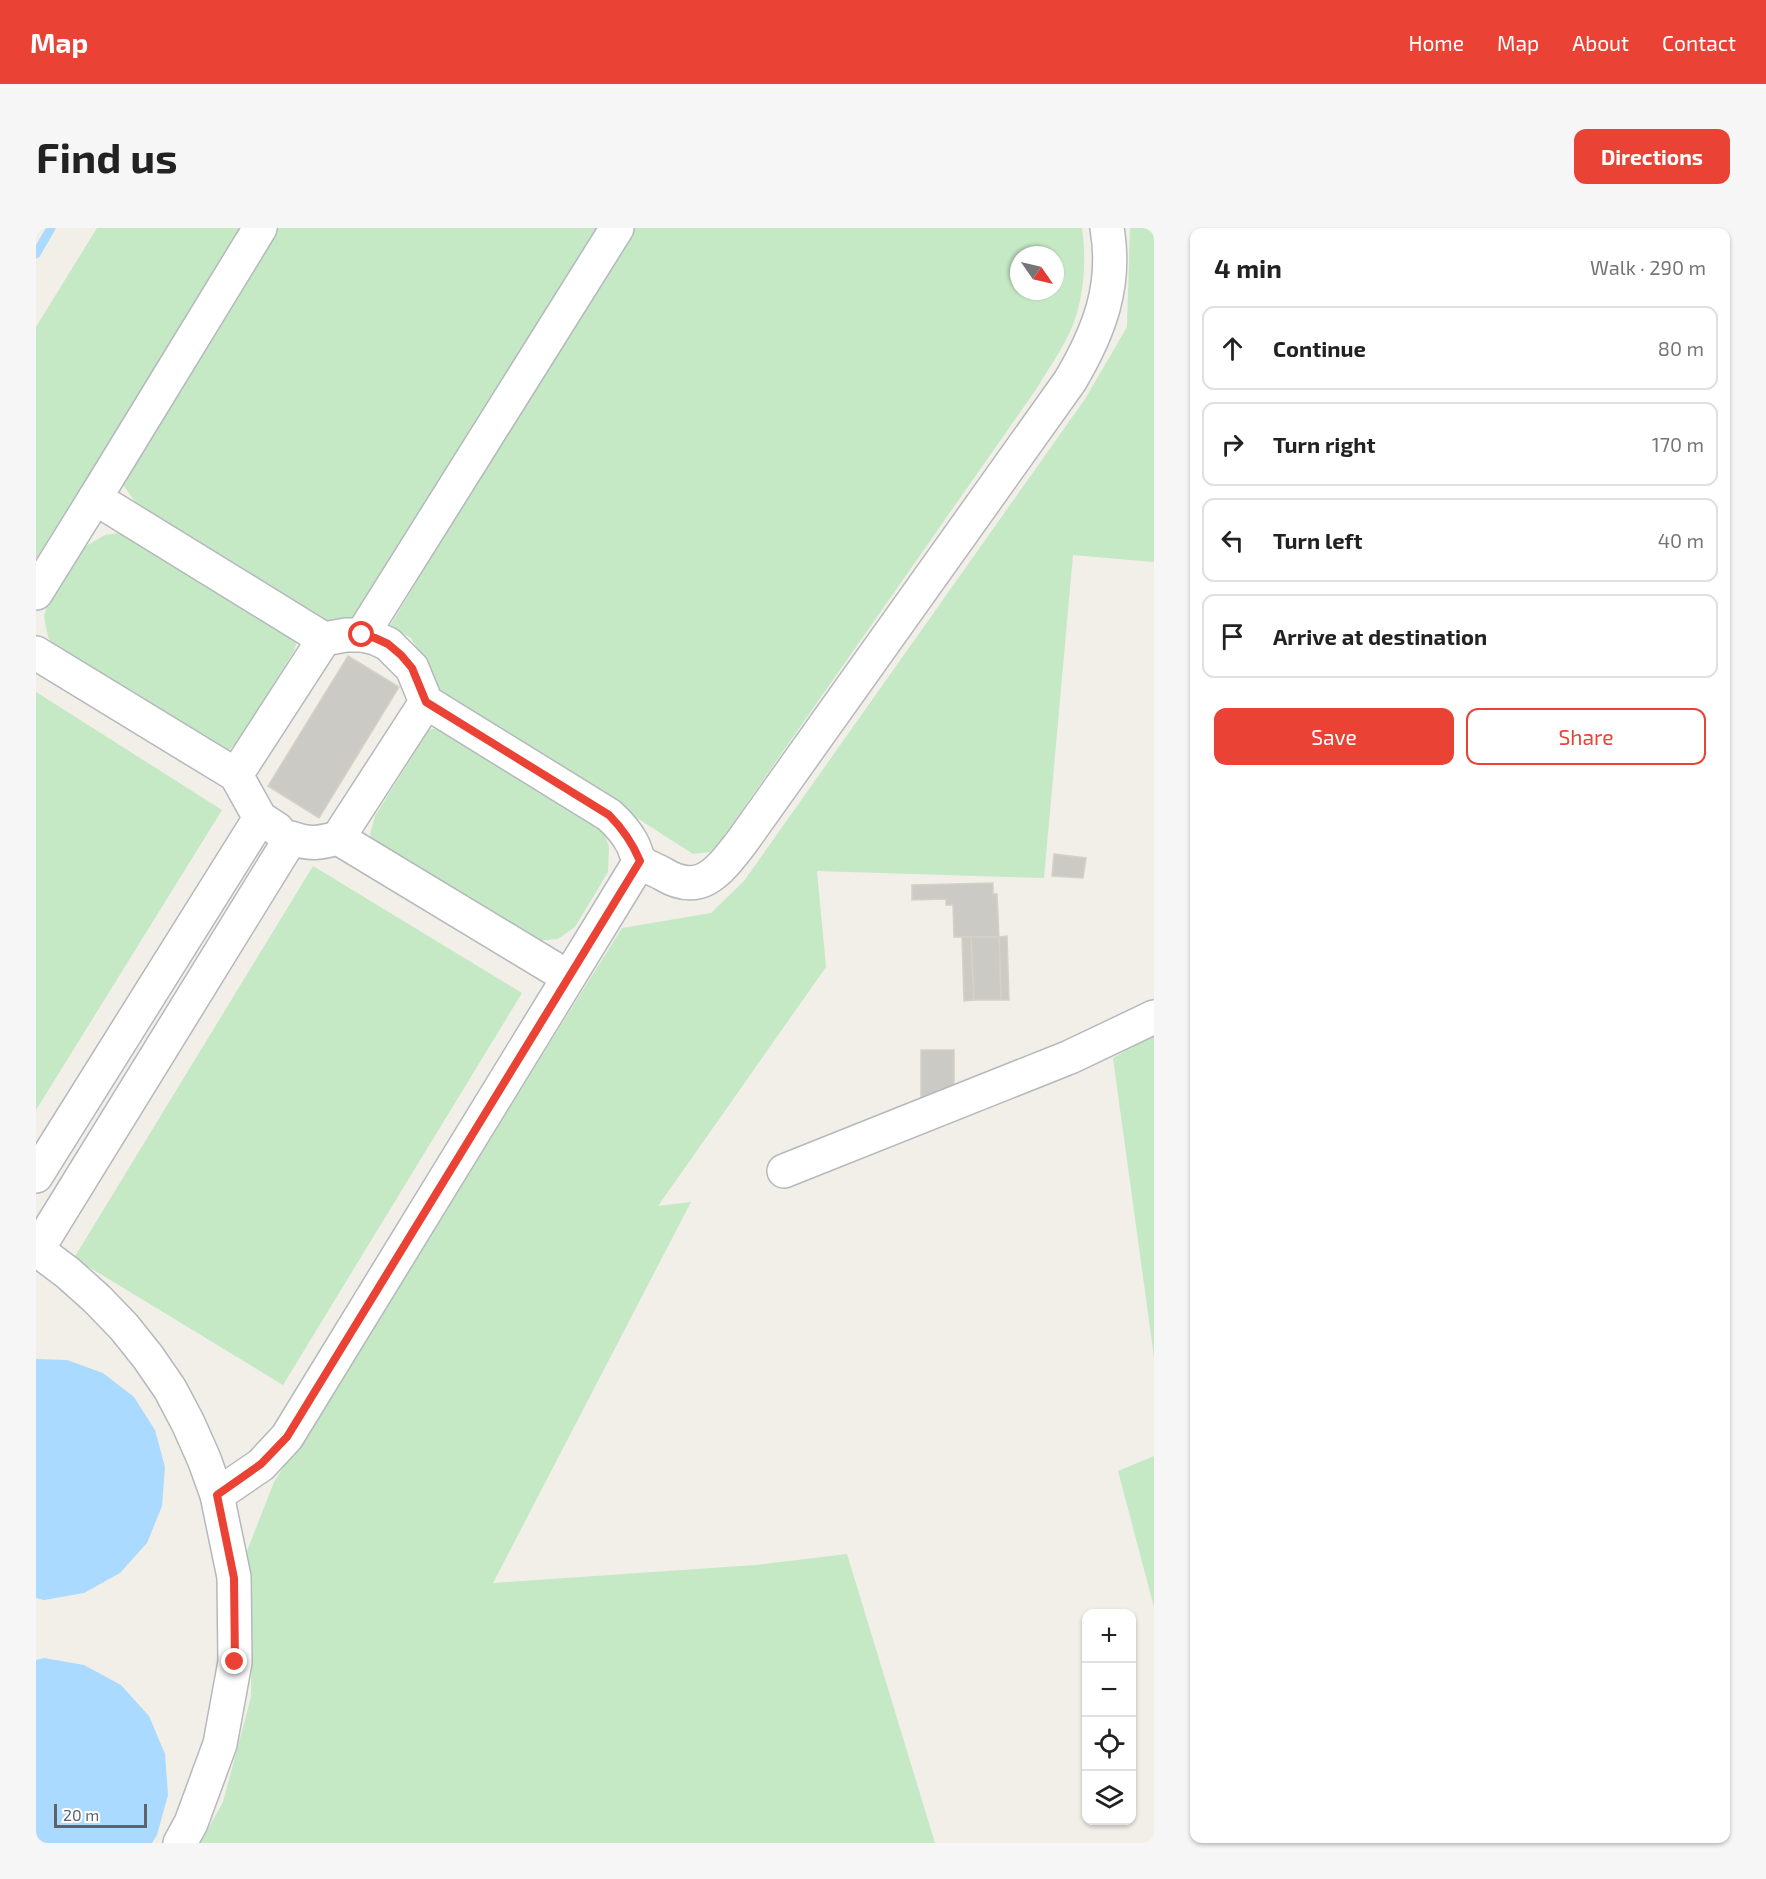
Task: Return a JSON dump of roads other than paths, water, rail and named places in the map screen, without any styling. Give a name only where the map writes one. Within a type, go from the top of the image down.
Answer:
[{"type":"street","points":[[36,593],[260,228]]},
{"type":"street","points":[[362,635],[617,228]]},
{"type":"street","points":[[95,498],[324,639],[362,635],[388,644],[412,668],[426,702],[609,815],[632,842],[640,861],[675,882],[688,884],[701,881],[727,861],[741,843],[1049,410],[1085,355],[1104,311],[1108,290],[1110,261],[1107,228]]},
{"type":"street","points":[[236,775],[324,639]]},
{"type":"street","points":[[36,652],[236,775],[260,818],[303,843],[316,844],[338,838],[426,702]]},
{"type":"street","points":[[36,1176],[260,818]]},
{"type":"street","points":[[180,1843],[191,1823],[220,1744],[235,1662],[234,1578],[217,1495],[188,1423],[170,1389],[148,1357],[97,1299],[68,1273],[36,1250],[291,838]]},
{"type":"street","points":[[338,838],[568,977]]},
{"type":"street","points":[[217,1495],[261,1464],[287,1437],[640,861]]},
{"type":"street","points":[[784,1171],[1071,1057],[1154,1017]]},
{"type":"water","points":[[36,1359],[67,1360],[103,1373],[134,1397],[155,1430],[165,1467],[162,1506],[147,1543],[120,1573],[84,1593],[44,1600],[36,1598]]},
{"type":"water","points":[[44,1658],[84,1665],[121,1685],[149,1716],[165,1754],[168,1795],[157,1835],[152,1843],[36,1843],[36,1660]]},
{"type":"waterway","points":[[36,254],[51,228]]}]
